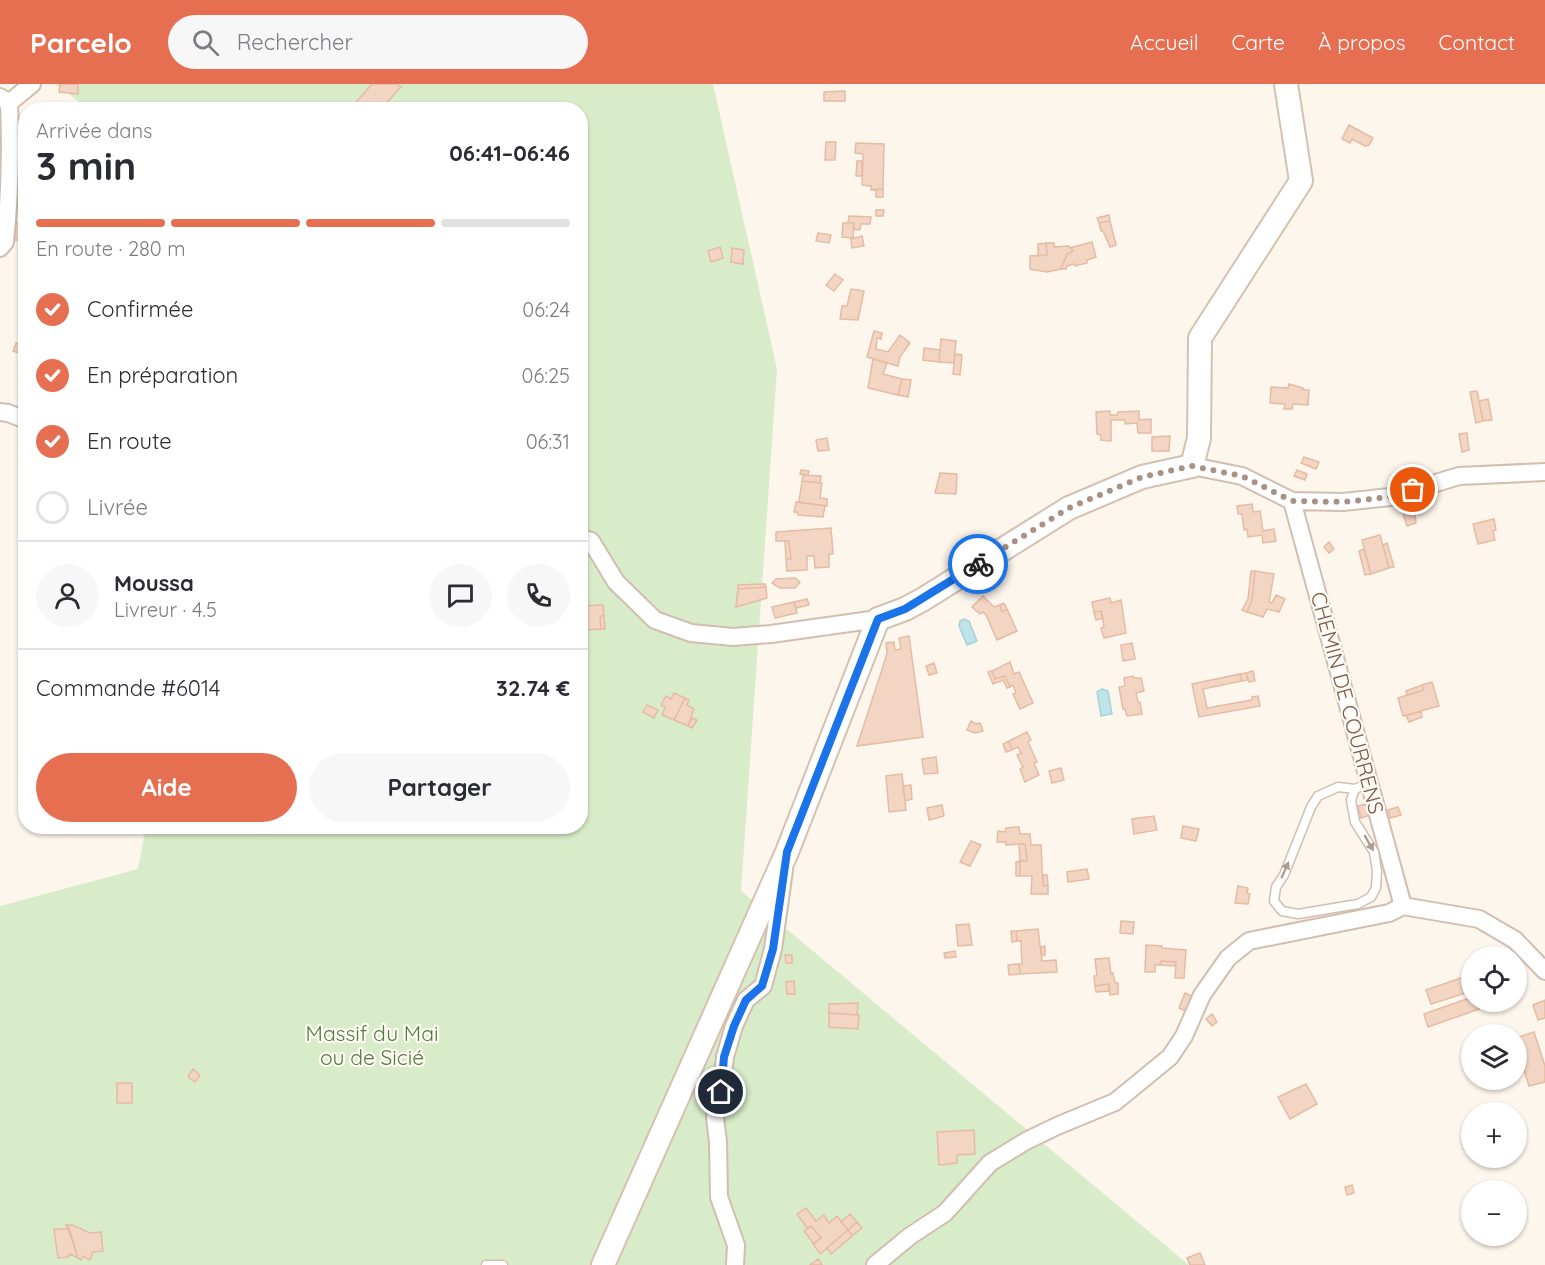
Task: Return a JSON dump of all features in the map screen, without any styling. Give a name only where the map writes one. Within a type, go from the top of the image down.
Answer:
[{"type":"street","points":[[0,248],[5,242],[10,193],[4,100],[32,84]]},
{"type":"street","points":[[1192,466],[1199,438],[1200,338],[1301,181],[1286,84]]},
{"type":"street","points":[[0,412],[18,417]]},
{"type":"street","points":[[588,540],[591,541],[616,582],[655,620],[691,633],[733,637],[878,619],[905,609],[1069,508],[1142,477],[1192,466],[1242,476],[1292,501],[1343,502],[1390,497],[1459,476],[1545,472]]},
{"type":"street","name":"CHEMIN DE COURRENS","points":[[1292,501],[1362,786],[1403,906]]},
{"type":"street","points":[[603,1265],[787,852],[878,619]]},
{"type":"street","points":[[735,1265],[736,1245],[719,1197],[715,1118],[721,1092],[724,1057],[734,1026],[746,1000],[762,986],[773,949],[787,852]]},
{"type":"street","points":[[875,1265],[910,1236],[945,1213],[990,1162],[1057,1126],[1115,1102],[1170,1057],[1184,1036],[1202,995],[1228,958],[1249,942],[1389,913],[1403,906],[1479,919],[1515,940],[1545,971]]},
{"type":"lane","points":[[1362,786],[1351,800],[1355,822],[1374,852],[1377,871],[1376,888],[1371,897],[1358,903],[1298,914],[1282,911],[1274,901],[1276,886],[1284,875],[1311,807],[1318,796],[1338,787],[1362,786]]},
{"type":"lane","points":[[486,1265],[502,1265]]},
{"type":"green space","name":"Massif du Mai ou de Sicié","points":[[55,84],[713,84],[777,369],[741,891],[1189,1265],[0,1265],[0,906],[138,869],[145,834],[588,834],[588,102],[79,102]]},
{"type":"water","points":[[964,619],[969,621],[977,641],[967,645],[959,626],[960,621]]},
{"type":"water","points":[[1102,689],[1108,691],[1112,714],[1101,716],[1097,692]]},
{"type":"building","points":[[60,84],[78,84],[78,94],[59,92]]},
{"type":"building","points":[[372,84],[397,84],[401,87],[387,102],[356,102]]},
{"type":"building","points":[[845,91],[845,101],[824,101],[824,92]]},
{"type":"building","points":[[1349,125],[1373,138],[1369,145],[1365,146],[1352,139],[1350,143],[1342,139]]},
{"type":"building","points":[[826,142],[836,142],[835,160],[825,160]]},
{"type":"building","points":[[856,143],[884,144],[883,189],[871,190],[871,186],[862,185],[863,154],[855,153]]},
{"type":"building","points":[[857,161],[862,161],[862,176],[856,176]]},
{"type":"building","points":[[883,189],[883,197],[876,197],[876,190]]},
{"type":"building","points":[[876,210],[884,210],[883,216],[876,216]]},
{"type":"building","points":[[1109,215],[1110,221],[1099,223],[1097,218]]},
{"type":"building","points":[[849,216],[871,217],[870,224],[861,224],[860,230],[853,229],[854,223],[848,223]]},
{"type":"building","points":[[1110,221],[1116,245],[1110,247],[1099,223]]},
{"type":"building","points":[[13,223],[18,223],[18,240],[12,240]]},
{"type":"building","points":[[843,223],[854,223],[853,238],[842,237]]},
{"type":"building","points":[[818,233],[831,235],[829,243],[816,241]]},
{"type":"building","points":[[862,236],[864,246],[852,248],[851,239]]},
{"type":"building","points":[[1092,242],[1096,257],[1087,260],[1087,263],[1075,266],[1074,264],[1061,269],[1067,254],[1073,251],[1070,248]]},
{"type":"building","points":[[1046,243],[1054,243],[1054,247],[1069,246],[1073,251],[1067,254],[1061,269],[1047,272],[1030,269],[1030,256],[1047,255]]},
{"type":"building","points":[[1046,243],[1047,255],[1038,256],[1038,244]]},
{"type":"building","points":[[720,247],[723,258],[711,262],[708,251]]},
{"type":"building","points":[[732,248],[744,250],[743,264],[731,262]]},
{"type":"building","points":[[835,274],[843,280],[834,291],[826,285]]},
{"type":"building","points":[[851,289],[864,291],[858,320],[840,319],[842,306],[847,306]]},
{"type":"building","points":[[874,331],[882,333],[881,339],[877,338],[876,349],[888,352],[900,335],[910,343],[900,357],[898,366],[867,357]]},
{"type":"building","points":[[941,339],[956,341],[954,363],[939,362]]},
{"type":"building","points":[[16,343],[18,344],[18,353],[13,351]]},
{"type":"building","points":[[924,348],[940,350],[939,362],[923,360]]},
{"type":"building","points":[[955,354],[962,355],[960,375],[953,374]]},
{"type":"building","points":[[873,359],[887,363],[883,374],[902,379],[898,395],[868,388]]},
{"type":"building","points":[[902,379],[911,380],[908,397],[898,395]]},
{"type":"building","points":[[1289,384],[1309,390],[1308,405],[1293,404],[1292,409],[1284,409],[1285,404],[1270,403],[1271,387],[1288,388]]},
{"type":"building","points":[[1477,391],[1483,421],[1476,423],[1470,392]]},
{"type":"building","points":[[1488,399],[1492,420],[1483,421],[1479,401]]},
{"type":"building","points":[[1110,411],[1110,415],[1117,415],[1118,412],[1139,411],[1139,420],[1151,419],[1151,433],[1138,433],[1137,423],[1125,424],[1125,420],[1111,420],[1111,441],[1101,440],[1101,435],[1097,434],[1096,412]]},
{"type":"building","points":[[1467,433],[1469,450],[1462,452],[1459,434]]},
{"type":"building","points":[[1170,436],[1169,451],[1152,451],[1152,437]]},
{"type":"building","points":[[827,438],[829,450],[818,451],[816,440]]},
{"type":"building","points":[[1304,457],[1319,462],[1316,469],[1301,463]]},
{"type":"building","points":[[801,470],[809,471],[808,475],[800,474]]},
{"type":"building","points":[[1297,470],[1307,474],[1305,480],[1294,476]]},
{"type":"building","points":[[940,473],[957,474],[956,494],[935,493]]},
{"type":"building","points":[[803,475],[821,476],[820,483],[802,481]]},
{"type":"building","points":[[802,481],[822,483],[820,498],[827,499],[827,506],[799,502]]},
{"type":"building","points":[[796,502],[825,506],[823,517],[798,515],[794,512]]},
{"type":"building","points":[[1252,504],[1253,512],[1260,511],[1263,531],[1274,529],[1276,541],[1263,543],[1262,535],[1248,537],[1247,529],[1244,530],[1242,514],[1238,514],[1237,506]]},
{"type":"building","points":[[1414,508],[1416,523],[1407,526],[1402,510]]},
{"type":"building","points":[[1494,519],[1495,540],[1478,544],[1473,524]]},
{"type":"building","points":[[831,528],[833,554],[829,554],[829,567],[815,568],[814,556],[807,556],[807,570],[787,571],[786,559],[791,559],[789,541],[776,541],[776,532]]},
{"type":"building","points":[[1380,535],[1389,568],[1371,574],[1362,540]]},
{"type":"building","points":[[785,541],[789,541],[791,559],[786,559]]},
{"type":"building","points":[[1329,542],[1334,549],[1329,553],[1324,547]]},
{"type":"building","points":[[1387,543],[1394,567],[1389,568],[1383,545]]},
{"type":"building","points":[[1364,549],[1371,574],[1365,575],[1359,551]]},
{"type":"building","points":[[1251,571],[1255,571],[1252,600],[1247,612],[1242,610],[1248,599]]},
{"type":"building","points":[[1255,571],[1274,574],[1269,602],[1272,603],[1276,595],[1285,599],[1279,612],[1267,609],[1263,617],[1247,612],[1252,600]]},
{"type":"building","points":[[795,578],[800,582],[795,588],[780,588],[772,583],[776,579]]},
{"type":"building","points":[[986,580],[989,589],[982,592],[979,583]]},
{"type":"building","points":[[765,584],[766,587],[738,589],[738,585]]},
{"type":"building","points":[[766,587],[767,598],[736,607],[738,589]]},
{"type":"building","points":[[983,596],[994,607],[1000,605],[1002,612],[1007,609],[1017,631],[997,640],[986,615],[983,612],[980,614],[972,607]]},
{"type":"building","points":[[1110,598],[1111,603],[1121,600],[1126,633],[1104,638],[1101,628],[1104,627],[1101,611],[1094,612],[1092,602]]},
{"type":"building","points":[[807,599],[809,605],[796,608],[794,602]]},
{"type":"building","points":[[794,602],[797,613],[775,618],[772,607]]},
{"type":"building","points":[[1004,603],[1007,609],[1002,612],[1000,605]]},
{"type":"building","points":[[603,605],[604,616],[600,616],[601,629],[588,630],[588,606]]},
{"type":"building","points":[[1101,611],[1103,618],[1096,620],[1094,612]]},
{"type":"building","points":[[600,616],[604,616],[605,629],[601,629]]},
{"type":"building","points":[[909,636],[923,737],[857,746],[887,654],[886,643],[894,642],[895,650],[901,649],[899,638]]},
{"type":"building","points":[[1132,643],[1135,659],[1123,661],[1121,645]]},
{"type":"building","points":[[1010,662],[1014,674],[1019,672],[1033,703],[1020,709],[1013,694],[1016,693],[1013,685],[1010,687],[1005,676],[995,679],[992,671]]},
{"type":"building","points":[[934,663],[937,673],[929,675],[926,666]]},
{"type":"building","points":[[992,671],[995,679],[1005,676],[1010,687],[1007,688],[1003,680],[993,684],[988,672]]},
{"type":"building","points":[[1253,671],[1255,681],[1249,682],[1246,673]]},
{"type":"building","points":[[1246,673],[1248,680],[1242,681],[1240,674]]},
{"type":"building","points":[[1240,674],[1242,681],[1203,689],[1207,708],[1252,700],[1252,697],[1258,696],[1260,706],[1199,717],[1192,684]]},
{"type":"building","points":[[1133,676],[1141,678],[1144,691],[1136,693],[1142,714],[1127,716],[1123,709],[1119,687],[1125,686],[1124,678]]},
{"type":"building","points":[[1432,682],[1439,706],[1403,716],[1398,698],[1424,690],[1422,685]]},
{"type":"building","points":[[1422,685],[1424,690],[1407,695],[1406,691]]},
{"type":"building","points":[[674,693],[685,698],[674,720],[662,715],[665,707],[661,705],[666,696],[671,699]]},
{"type":"building","points":[[685,698],[689,700],[687,705],[694,709],[688,726],[674,720]]},
{"type":"building","points":[[647,705],[658,710],[654,718],[643,712]]},
{"type":"building","points":[[1421,711],[1422,717],[1409,722],[1406,716]]},
{"type":"building","points":[[692,718],[697,720],[692,728],[688,726]]},
{"type":"building","points":[[971,721],[976,724],[980,723],[983,731],[975,733],[967,730]]},
{"type":"building","points":[[1027,732],[1039,775],[1025,782],[1020,769],[1023,767],[1017,755],[1021,753],[1018,747],[1012,750],[1009,741]]},
{"type":"building","points":[[1009,741],[1012,750],[1006,752],[1003,744]]},
{"type":"building","points":[[936,757],[938,773],[924,774],[922,759]]},
{"type":"building","points":[[1061,768],[1064,780],[1052,783],[1049,771]]},
{"type":"building","points":[[902,774],[906,810],[889,812],[886,776]]},
{"type":"building","points":[[911,785],[912,799],[905,801],[903,786]]},
{"type":"building","points":[[1366,804],[1370,815],[1361,818],[1358,806]]},
{"type":"building","points":[[942,805],[944,816],[929,820],[927,808]]},
{"type":"building","points":[[1398,807],[1401,815],[1390,818],[1388,810]]},
{"type":"building","points":[[1154,816],[1157,830],[1134,834],[1132,819]]},
{"type":"building","points":[[1183,826],[1199,829],[1196,841],[1181,838]]},
{"type":"building","points":[[1019,827],[1020,834],[1030,834],[1031,845],[1041,845],[1043,886],[1048,885],[1048,894],[1031,894],[1032,876],[1020,876],[1020,861],[1027,861],[1025,844],[1006,845],[1006,842],[997,842],[998,831],[1005,832],[1006,828]]},
{"type":"building","points":[[971,841],[981,845],[970,866],[960,862]]},
{"type":"building","points":[[1019,844],[1025,844],[1027,861],[1020,861]]},
{"type":"building","points":[[1020,861],[1020,876],[1016,876],[1016,862]]},
{"type":"building","points":[[1087,869],[1089,879],[1068,882],[1067,872]]},
{"type":"building","points":[[1043,875],[1047,875],[1048,885],[1043,886]]},
{"type":"building","points":[[1238,886],[1248,888],[1247,893],[1250,894],[1248,904],[1235,903]]},
{"type":"building","points":[[1121,921],[1134,922],[1133,934],[1120,933]]},
{"type":"building","points":[[969,924],[972,945],[958,946],[956,925]]},
{"type":"building","points":[[1038,929],[1042,961],[1056,960],[1057,972],[1020,974],[1021,941],[1017,941],[1016,931]]},
{"type":"building","points":[[1011,931],[1016,931],[1017,941],[1012,942]]},
{"type":"building","points":[[1146,945],[1186,950],[1184,978],[1175,978],[1176,962],[1161,961],[1160,965],[1155,965],[1155,972],[1145,972]]},
{"type":"building","points":[[1045,946],[1045,955],[1042,956],[1041,947]]},
{"type":"building","points":[[955,951],[956,957],[945,958],[944,953]]},
{"type":"building","points":[[785,955],[792,955],[792,963],[786,963]]},
{"type":"building","points":[[1109,958],[1111,974],[1113,973],[1115,983],[1118,983],[1118,994],[1110,995],[1109,984],[1095,986],[1094,976],[1097,976],[1095,959]]},
{"type":"building","points":[[1161,961],[1176,962],[1175,966],[1160,965]]},
{"type":"building","points":[[1019,964],[1020,974],[1009,975],[1008,965]]},
{"type":"building","points":[[1461,978],[1461,994],[1431,1004],[1426,990]]},
{"type":"building","points":[[794,981],[795,994],[787,994],[786,982]]},
{"type":"building","points":[[1109,984],[1109,991],[1096,992],[1095,986]]},
{"type":"building","points":[[1185,993],[1196,998],[1189,1013],[1179,1008]]},
{"type":"building","points":[[1545,1000],[1545,1018],[1538,1020],[1533,1005]]},
{"type":"building","points":[[1461,1001],[1461,1012],[1470,1012],[1428,1027],[1424,1014]]},
{"type":"building","points":[[858,1003],[857,1015],[829,1013],[829,1004]]},
{"type":"building","points":[[829,1013],[859,1015],[858,1029],[829,1027]]},
{"type":"building","points":[[1212,1014],[1217,1022],[1212,1026],[1206,1019]]},
{"type":"building","points":[[1534,1032],[1545,1066],[1545,1082],[1529,1086],[1527,1080],[1527,1034]]},
{"type":"building","points":[[193,1069],[200,1075],[195,1082],[188,1077]]},
{"type":"building","points":[[117,1083],[132,1083],[132,1103],[117,1103]]},
{"type":"building","points":[[1306,1084],[1317,1104],[1290,1119],[1278,1097]]},
{"type":"building","points":[[974,1130],[975,1154],[957,1155],[957,1163],[939,1165],[937,1132]]},
{"type":"building","points":[[1352,1185],[1354,1193],[1347,1195],[1345,1187]]},
{"type":"building","points":[[806,1208],[816,1221],[824,1215],[829,1223],[837,1216],[848,1230],[820,1254],[813,1244],[821,1238],[811,1226],[808,1229],[797,1214]]},
{"type":"building","points":[[850,1214],[857,1222],[848,1230],[841,1222]]},
{"type":"building","points":[[857,1222],[862,1228],[852,1236],[848,1230]]},
{"type":"building","points":[[66,1225],[78,1258],[70,1254],[68,1257],[58,1258],[54,1229],[67,1229]]},
{"type":"building","points":[[67,1225],[90,1233],[101,1232],[103,1251],[93,1252],[90,1260],[83,1256],[81,1260],[78,1258]]},
{"type":"building","points":[[811,1226],[821,1238],[814,1244],[804,1231]]},
{"type":"building","points":[[848,1230],[852,1236],[831,1254],[827,1248]]},
{"type":"building","points":[[1200,1253],[1205,1265],[1190,1265],[1187,1258]]},
{"type":"building","points":[[818,1259],[822,1265],[810,1265]]},
{"type":"way so far","points":[[978,564],[1069,508],[1142,477],[1192,466],[1242,476],[1292,501],[1343,502],[1390,497],[1413,490]]},
{"type":"route","points":[[721,1092],[724,1057],[734,1026],[746,1000],[762,986],[773,949],[787,852],[878,619],[905,609],[978,564]]}]
